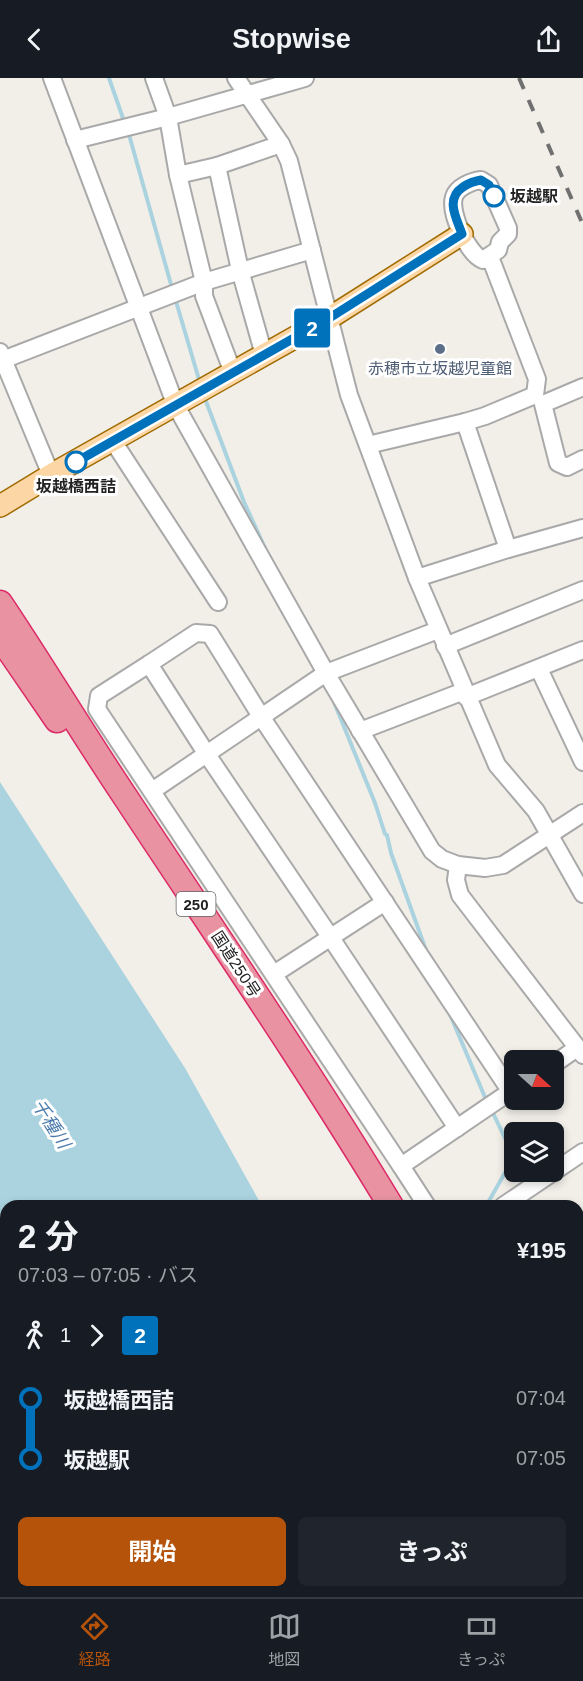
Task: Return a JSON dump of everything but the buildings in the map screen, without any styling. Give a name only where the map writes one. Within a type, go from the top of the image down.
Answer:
[{"type":"highway","name":"国道250号","points":[[0,603],[83,734],[241,971],[387,1200]]},
{"type":"highway","name":"国道250号","points":[[0,637],[229,979],[371,1200]]},
{"type":"main road","points":[[0,506],[331,317],[462,234]]},
{"type":"street","points":[[52,78],[176,406],[326,673],[432,850],[442,859],[458,865],[485,868],[503,865],[583,813]]},
{"type":"street","points":[[154,78],[168,117],[178,175],[204,282],[204,296],[233,373]]},
{"type":"street","points":[[237,78],[246,95],[281,144],[289,161],[350,395],[417,578],[465,694],[497,765],[536,811],[583,894]]},
{"type":"street","points":[[75,140],[168,117],[305,78]]},
{"type":"street","points":[[178,175],[217,166],[281,144]]},
{"type":"street","points":[[217,166],[240,270],[264,355]]},
{"type":"street","points":[[481,180],[489,185],[508,228],[508,234],[500,242],[498,250],[483,260],[476,257],[462,234],[453,209],[453,198],[456,192],[467,184],[481,180]]},
{"type":"street","points":[[51,475],[1,357],[204,282],[312,250]]},
{"type":"street","points":[[490,257],[537,379],[539,399],[558,464],[567,466],[583,459]]},
{"type":"street","points":[[368,445],[465,422],[583,387]]},
{"type":"street","points":[[465,422],[508,549]]},
{"type":"street","points":[[113,441],[218,602]]},
{"type":"street","points":[[417,578],[583,528]]},
{"type":"street","points":[[445,646],[583,590]]},
{"type":"street","points":[[152,791],[326,673],[438,630]]},
{"type":"street","points":[[423,1200],[97,709],[99,696],[196,633],[210,633],[262,718],[504,1077]]},
{"type":"street","points":[[360,731],[539,669],[583,650]]},
{"type":"street","points":[[149,664],[457,1128]]},
{"type":"street","points":[[539,669],[583,762]]},
{"type":"street","points":[[458,865],[456,880],[460,895],[580,1052],[564,1059]]},
{"type":"street","points":[[274,975],[385,902]]},
{"type":"street","points":[[402,1166],[504,1096]]},
{"type":"street","points":[[512,1200],[583,1152]]},
{"type":"water","name":"千種川","points":[[0,782],[185,1068],[259,1200],[0,1200]]},
{"type":"waterway","points":[[109,78],[125,124]]},
{"type":"waterway","points":[[128,131],[172,288]]},
{"type":"waterway","points":[[175,298],[200,383]]},
{"type":"waterway","points":[[204,396],[244,502],[265,548]]},
{"type":"waterway","points":[[334,702],[387,835],[391,853],[427,953]]},
{"type":"waterway","points":[[449,1012],[487,1102]]},
{"type":"waterway","points":[[489,1200],[514,1157],[492,1111]]},
{"type":"railway","points":[[519,78],[583,225]]},
{"type":"bus line","name":"2","points":[[76,462],[331,317],[462,234],[453,209],[453,198],[456,192],[467,184],[481,180],[489,185],[494,196]]},
{"type":"place","name":"坂越駅","points":[[494,196]]},
{"type":"place","name":"赤穂市立坂越児童館","points":[[440,349]]},
{"type":"place","name":"坂越橋西詰","points":[[76,462]]}]
